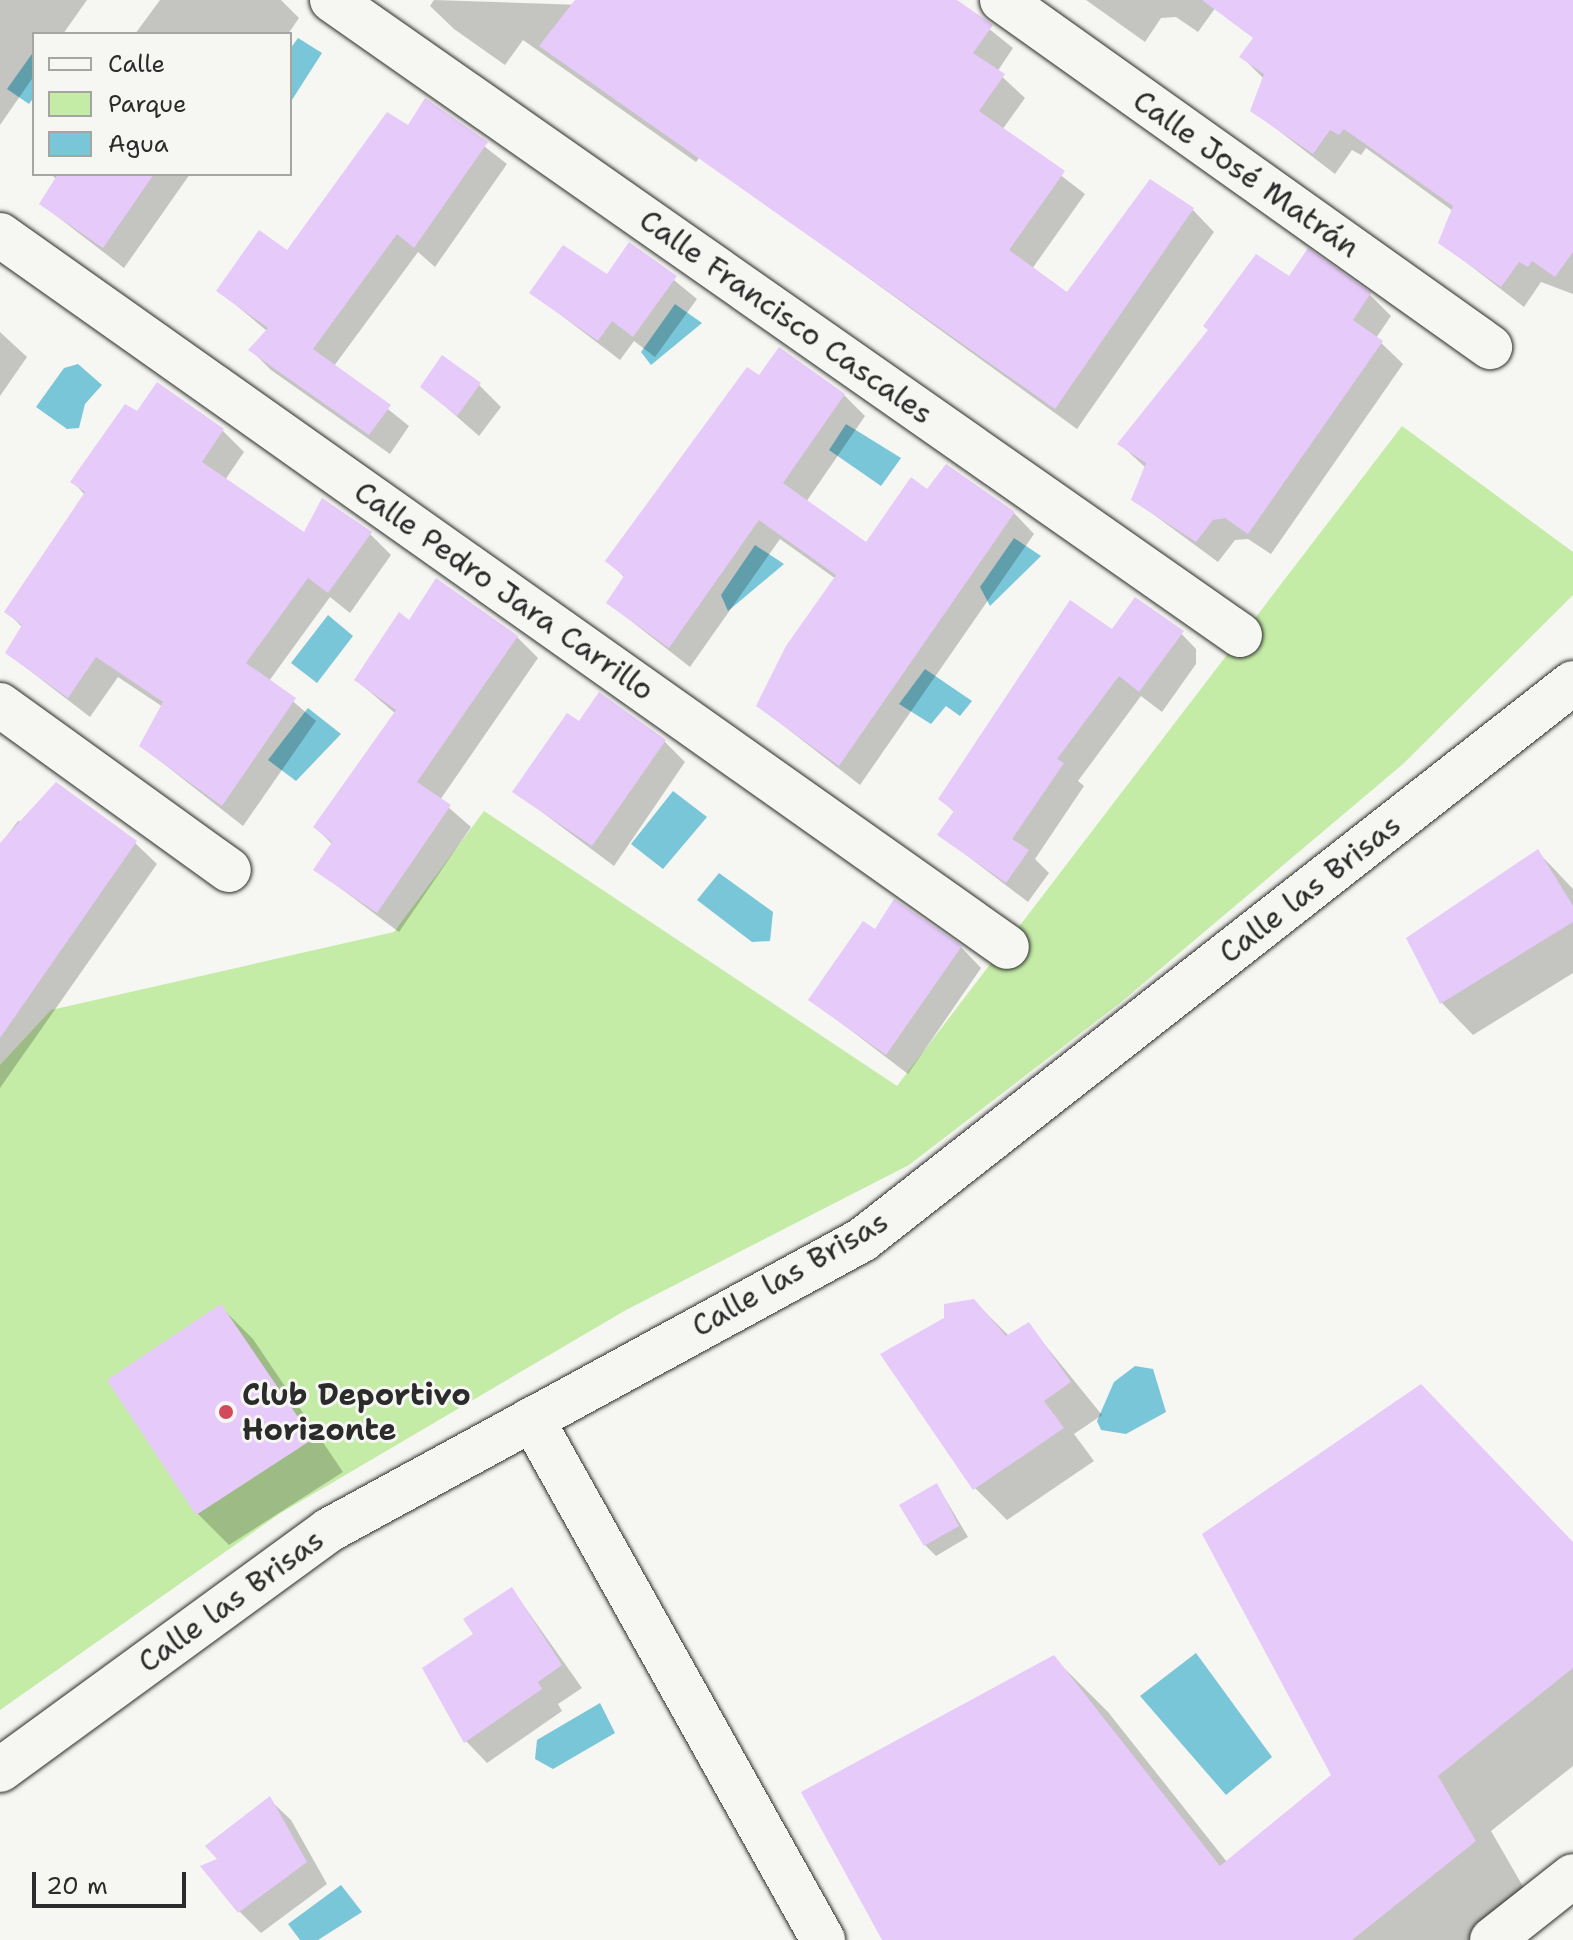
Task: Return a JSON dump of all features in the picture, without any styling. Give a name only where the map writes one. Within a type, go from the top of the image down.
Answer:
[{"type":"street","name":"Calle Francisco Cascales","points":[[332,0],[1240,635]]},
{"type":"street","name":"Calle José Matrán","points":[[1002,0],[1490,347]]},
{"type":"street","name":"Calle Pedro Jara Carrillo","points":[[0,235],[1007,947]]},
{"type":"street","name":"Calle las Brisas","points":[[0,1770],[329,1530],[862,1240],[1573,683]]},
{"type":"street","points":[[0,705],[229,870]]},
{"type":"street","points":[[532,1419],[823,1940]]},
{"type":"street","points":[[1492,1940],[1573,1876]]},
{"type":"green space","points":[[1402,426],[1573,552],[1573,595],[1403,764],[1120,1003],[909,1165],[626,1310],[279,1514],[0,1710],[0,1065],[51,1010],[394,932],[484,811],[897,1086]]},
{"type":"water","points":[[298,38],[322,53],[292,100],[292,46]]},
{"type":"water","points":[[32,54],[32,100],[29,104],[7,89]]},
{"type":"water","points":[[675,304],[702,323],[651,365],[641,352]]},
{"type":"water","points":[[78,364],[102,385],[85,404],[79,428],[67,429],[36,407],[64,368]]},
{"type":"water","points":[[846,424],[901,458],[881,486],[829,450]]},
{"type":"water","points":[[1014,538],[1041,556],[990,606],[980,587]]},
{"type":"water","points":[[755,545],[784,564],[728,611],[721,595]]},
{"type":"water","points":[[328,615],[353,636],[317,683],[291,663]]},
{"type":"water","points":[[925,669],[972,701],[960,716],[946,706],[931,724],[899,704]]},
{"type":"water","points":[[308,708],[341,734],[296,781],[268,760]]},
{"type":"water","points":[[673,791],[707,817],[663,869],[631,844]]},
{"type":"water","points":[[719,873],[773,912],[770,941],[752,942],[697,900]]},
{"type":"water","points":[[1135,1366],[1153,1369],[1166,1412],[1126,1434],[1101,1430],[1097,1421],[1114,1382]]},
{"type":"water","points":[[1196,1653],[1272,1757],[1226,1795],[1140,1696]]},
{"type":"water","points":[[600,1703],[615,1733],[553,1769],[535,1759],[537,1740]]},
{"type":"water","points":[[341,1885],[362,1912],[318,1940],[300,1940],[288,1924]]},
{"type":"building","points":[[575,0],[957,0],[993,25],[973,53],[1005,74],[979,111],[1065,171],[1009,250],[1067,292],[1150,179],[1194,208],[1055,409],[539,46]]},
{"type":"building","points":[[1202,0],[1573,0],[1573,252],[1555,277],[1532,261],[1528,267],[1519,262],[1501,287],[1438,243],[1453,206],[1344,129],[1339,135],[1330,130],[1313,154],[1250,111],[1264,74],[1239,57],[1253,38]]},
{"type":"building","points":[[425,98],[488,142],[414,248],[397,234],[313,349],[391,405],[369,435],[248,350],[268,328],[216,291],[259,230],[287,250],[387,112],[408,125]]},
{"type":"building","points":[[57,176],[153,176],[103,248],[39,204]]},
{"type":"building","points":[[629,242],[677,276],[633,337],[612,321],[598,341],[529,293],[563,245],[607,274]]},
{"type":"building","points":[[1308,248],[1371,293],[1353,320],[1383,341],[1248,534],[1225,518],[1213,520],[1196,542],[1131,500],[1146,463],[1117,444],[1208,330],[1203,326],[1256,254],[1289,276]]},
{"type":"building","points":[[779,347],[845,394],[783,483],[866,542],[911,477],[927,489],[946,464],[1015,512],[839,766],[756,706],[786,646],[836,575],[759,520],[669,648],[606,603],[624,576],[605,561],[747,367],[759,375]]},
{"type":"building","points":[[442,355],[481,383],[457,416],[420,387]]},
{"type":"building","points":[[157,382],[224,429],[202,462],[304,532],[322,498],[372,532],[328,593],[308,578],[246,663],[296,698],[222,806],[139,746],[163,702],[96,657],[68,698],[5,653],[22,625],[4,612],[85,492],[70,482],[125,404],[137,411]]},
{"type":"building","points":[[436,578],[518,636],[417,782],[451,805],[377,913],[313,870],[332,842],[313,827],[396,710],[354,680],[399,612],[409,620]]},
{"type":"building","points":[[1135,597],[1184,631],[1139,692],[1119,676],[1057,759],[1064,763],[1012,839],[1029,850],[1006,883],[937,835],[954,811],[938,799],[1070,600],[1112,629]]},
{"type":"building","points":[[599,692],[666,740],[592,846],[512,792],[567,713],[579,721]]},
{"type":"building","points":[[56,782],[137,841],[0,1038],[0,843]]},
{"type":"building","points":[[1538,849],[1573,906],[1573,922],[1440,1004],[1406,938]]},
{"type":"building","points":[[894,899],[962,946],[886,1055],[808,1000],[863,921],[875,929]]},
{"type":"building","points":[[974,1299],[1006,1336],[1029,1322],[1071,1382],[1044,1401],[1064,1428],[973,1490],[880,1354],[944,1318],[944,1304]]},
{"type":"building","points":[[221,1304],[313,1439],[196,1515],[107,1380]]},
{"type":"building","points":[[1421,1384],[1573,1542],[1573,1668],[1438,1776],[1476,1841],[1352,1940],[882,1940],[801,1792],[1054,1655],[1220,1866],[1331,1775],[1202,1534]]},
{"type":"building","points":[[937,1483],[959,1526],[924,1546],[899,1505]]},
{"type":"building","points":[[512,1587],[562,1665],[538,1682],[542,1689],[464,1743],[422,1668],[473,1634],[463,1619]]},
{"type":"building","points":[[270,1796],[307,1862],[238,1913],[200,1866],[217,1859],[205,1846]]},
{"type":"place","name":"Club Deportivo Horizonte","points":[[226,1412]]}]
